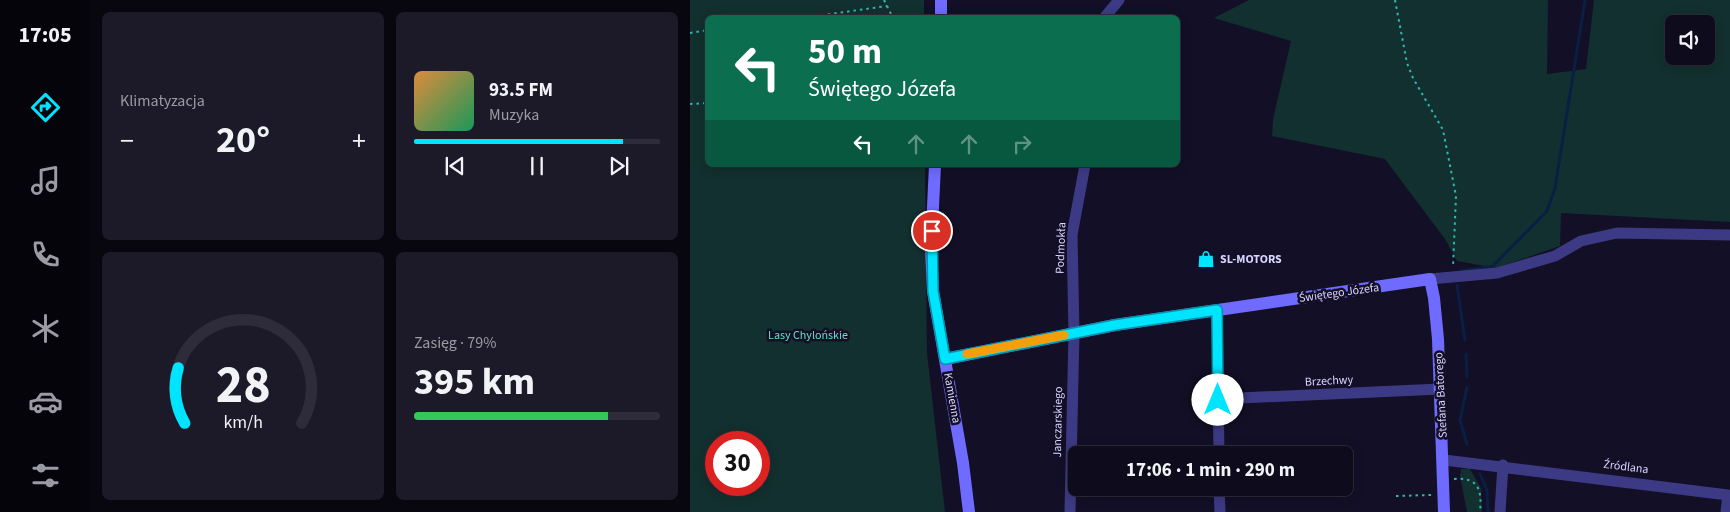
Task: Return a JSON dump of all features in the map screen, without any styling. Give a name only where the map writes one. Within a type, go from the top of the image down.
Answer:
[{"type":"street","points":[[941,0],[941,15]]},
{"type":"street","points":[[1106,15],[1119,0]]},
{"type":"street","name":"Kamienna","points":[[935,167],[931,249],[933,291],[969,512]]},
{"type":"street","name":"Podmokła","points":[[1074,333],[1072,235],[1085,167]]},
{"type":"street","name":"Świętego Józefa","points":[[945,359],[1074,333],[1217,310],[1430,279],[1497,273],[1555,256],[1582,241],[1617,233],[1730,235]]},
{"type":"street","name":"Stefana Batorego","points":[[1430,279],[1434,298],[1440,389],[1444,460],[1444,512]]},
{"type":"street","points":[[1217,310],[1219,446]]},
{"type":"street","name":"Janczarskiego","points":[[1070,512],[1074,333]]},
{"type":"street","name":"Brzechwy","points":[[1218,400],[1440,389]]},
{"type":"street","name":"Źródlana","points":[[1444,460],[1503,465],[1728,494],[1726,512]]},
{"type":"street","points":[[1500,512],[1503,465]]},
{"type":"street","points":[[1219,496],[1220,512]]},
{"type":"path","points":[[884,0],[892,15]]},
{"type":"path","points":[[1395,0],[1407,63],[1413,78],[1442,130],[1456,196],[1452,277]]},
{"type":"path","points":[[823,15],[887,6]]},
{"type":"path","points":[[690,33],[705,30]]},
{"type":"path","points":[[690,104],[705,103]]},
{"type":"path","points":[[1444,479],[1468,479],[1479,488],[1481,495],[1480,512]]},
{"type":"path","points":[[1396,496],[1443,495]]},
{"type":"green space","name":"Lasy Chylońskie","points":[[690,0],[924,0],[924,15],[705,15],[705,167],[925,167],[927,353],[945,512],[690,512]]},
{"type":"green space","points":[[1249,0],[1548,0],[1547,74],[1586,69],[1594,0],[1730,0],[1730,222],[1561,213],[1560,246],[1496,268],[1457,261],[1445,239],[1385,159],[1272,136],[1273,119],[1291,41],[1214,18]]},
{"type":"green space","points":[[1461,469],[1470,469],[1481,488],[1482,512],[1467,512],[1460,476]]},
{"type":"waterway","points":[[1461,271],[1493,266],[1547,211],[1555,188],[1585,0]]},
{"type":"waterway","points":[[1457,285],[1465,340]]},
{"type":"waterway","points":[[1466,354],[1467,377]]},
{"type":"waterway","points":[[1467,387],[1460,420],[1467,444]]},
{"type":"waterway","points":[[1480,474],[1487,490],[1488,512]]},
{"type":"slow traffic","points":[[967,354],[1064,335]]},
{"type":"place","name":"SL-MOTORS","points":[[1206,259]]},
{"type":"route","points":[[932,231],[933,291],[945,359],[1115,325],[1217,310],[1218,400]]}]
